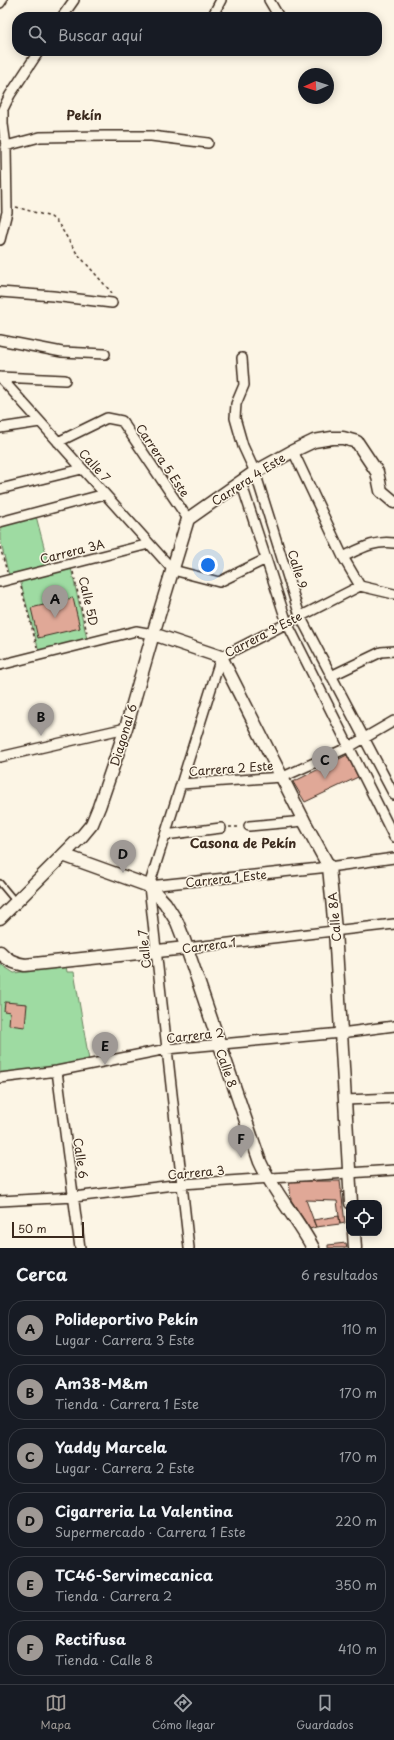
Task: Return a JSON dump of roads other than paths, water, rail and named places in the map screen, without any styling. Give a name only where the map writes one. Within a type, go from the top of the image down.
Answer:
[{"type":"main road","name":"Carrera 4 Este","points":[[188,519],[255,472],[314,441],[332,438],[343,438],[357,442],[377,472],[381,491],[394,502]]},
{"type":"main road","name":"Diagonal 6","points":[[0,918],[82,836],[92,824],[126,728],[188,519]]},
{"type":"main road","name":"Carrera 3 Este","points":[[153,634],[221,656]]},
{"type":"main road","name":"Calle 8A","points":[[221,656],[329,867],[335,930],[351,1200]]},
{"type":"main road","name":"Carrera 1 Este","points":[[63,854],[149,886]]},
{"type":"main road","name":"Calle 8","points":[[149,886],[165,903],[174,918],[267,1178],[299,1223],[314,1248]]},
{"type":"main road","name":"Carrera 1","points":[[0,952],[16,963],[25,965],[186,948]]},
{"type":"main road","points":[[354,1236],[355,1248]]},
{"type":"street","points":[[66,12],[74,0]]},
{"type":"street","points":[[215,12],[221,0]]},
{"type":"street","points":[[269,0],[276,12]]},
{"type":"street","points":[[0,240],[5,209],[3,183],[6,146],[3,124],[3,109],[10,95],[36,56]]},
{"type":"street","points":[[6,146],[40,137],[104,136],[151,136],[208,143]]},
{"type":"street","points":[[0,292],[53,296],[112,304]]},
{"type":"street","points":[[0,340],[62,352],[105,354]]},
{"type":"street","name":"Calle 9","points":[[242,358],[244,385],[236,404],[235,418],[243,446],[255,472],[300,616],[394,795]]},
{"type":"street","points":[[0,377],[65,380]]},
{"type":"street","name":"Calle 7","points":[[0,377],[172,570]]},
{"type":"street","name":"Carrera 5 Este","points":[[58,442],[107,418],[114,418],[122,421],[188,519]]},
{"type":"street","points":[[0,428],[40,422]]},
{"type":"street","points":[[293,451],[343,558],[360,586],[394,594]]},
{"type":"street","points":[[0,489],[82,469]]},
{"type":"street","points":[[241,482],[287,623],[394,837]]},
{"type":"street","points":[[0,522],[105,494]]},
{"type":"street","points":[[343,558],[371,543],[385,541],[394,543]]},
{"type":"street","name":"Carrera 3A","points":[[4,581],[149,544]]},
{"type":"street","points":[[172,570],[219,582],[266,559]]},
{"type":"street","name":"Carrera 3 Este","points":[[221,656],[360,586]]},
{"type":"street","name":"Carrera 3 Este","points":[[0,665],[136,631],[153,634]]},
{"type":"street","points":[[332,676],[381,652],[394,651]]},
{"type":"street","name":"Calle 7","points":[[189,1248],[149,886],[221,656]]},
{"type":"street","name":"Carrera 2 Este","points":[[181,784],[283,777],[349,747],[394,721]]},
{"type":"street","points":[[0,757],[126,728]]},
{"type":"street","points":[[249,826],[304,820]]},
{"type":"street","points":[[165,835],[221,828]]},
{"type":"street","name":"Carrera 1 Este","points":[[149,886],[329,867],[394,858]]},
{"type":"street","name":"Carrera 1","points":[[186,948],[394,924]]},
{"type":"street","name":"Carrera 2","points":[[0,1078],[57,1071],[167,1049],[394,1026]]},
{"type":"street","name":"Calle 6","points":[[57,1071],[80,1248]]},
{"type":"street","points":[[345,1100],[394,1098]]},
{"type":"street","name":"Carrera 3","points":[[0,1201],[74,1197],[182,1184],[394,1170]]},
{"type":"lane","points":[[0,883],[16,902]]},
{"type":"place","name":"Polideportivo Pekín","points":[[55,618]]},
{"type":"place","name":"Am38-M&m","points":[[41,736]]},
{"type":"place","name":"Yaddy Marcela","points":[[325,779]]},
{"type":"place","name":"Cigarreria La Valentina","points":[[123,873]]},
{"type":"place","name":"TC46-Servimecanica","points":[[105,1065]]},
{"type":"place","name":"Rectifusa","points":[[241,1158]]},
{"type":"district","name":"Pekín","points":[[84,114]]},
{"type":"district","name":"Casona de Pekín","points":[[243,842]]}]
